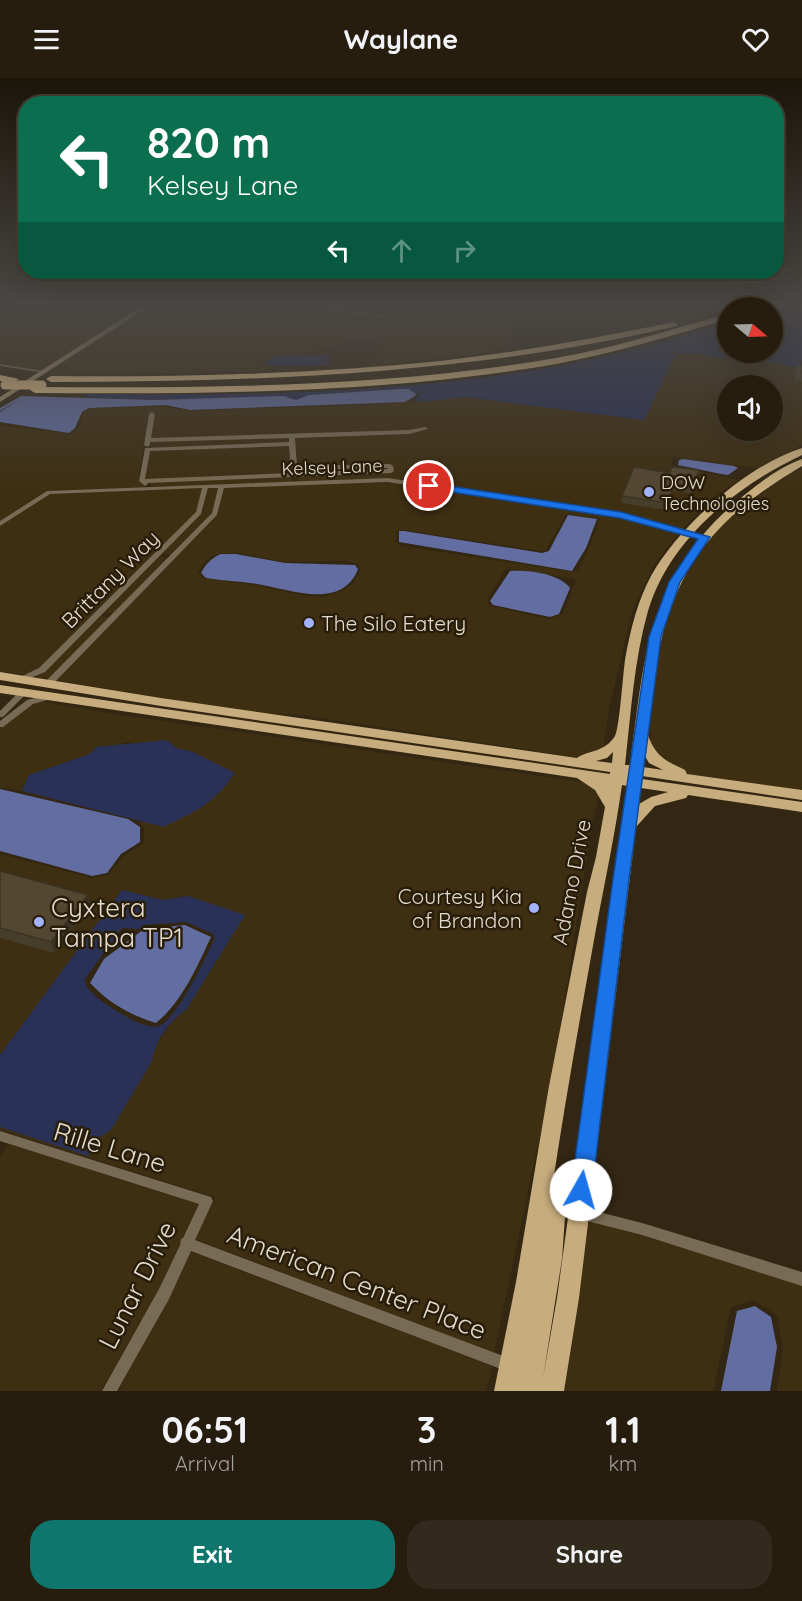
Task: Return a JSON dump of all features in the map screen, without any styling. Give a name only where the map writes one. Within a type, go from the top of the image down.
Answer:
[{"type":"highway","points":[[136,380],[375,367]]},
{"type":"highway","points":[[1,384],[14,379],[48,375],[136,380],[240,379],[409,367]]},
{"type":"highway","points":[[39,387],[199,385],[360,377],[453,367]]},
{"type":"highway","points":[[161,391],[332,383],[477,367]]},
{"type":"highway","points":[[1,384],[161,391],[312,389],[481,374],[518,367]]},
{"type":"main road","name":"Adamo Drive","points":[[506,1391],[558,1086],[604,856],[632,654],[643,609],[657,576],[688,533],[733,491],[773,465],[802,451]]},
{"type":"main road","points":[[552,1391],[578,1213],[651,654],[660,617],[675,582],[705,537],[748,496],[802,462]]},
{"type":"main road","points":[[0,676],[22,686],[48,691],[94,698],[161,702]]},
{"type":"main road","points":[[0,682],[49,691],[161,702],[561,760],[617,774]]},
{"type":"main road","points":[[0,689],[22,686],[180,716],[571,773],[635,776],[802,807]]},
{"type":"main road","points":[[180,716],[197,713],[279,725],[294,721]]},
{"type":"main road","points":[[640,734],[654,760],[702,787]]},
{"type":"main road","points":[[561,760],[598,756],[621,737]]},
{"type":"main road","points":[[571,773],[600,787],[611,806]]},
{"type":"main road","points":[[628,828],[642,809],[652,801],[702,787],[802,795]]},
{"type":"main road","points":[[529,1391],[551,1259],[555,1217],[550,1206],[540,1201]]},
{"type":"street","points":[[11,367],[48,375]]},
{"type":"street","points":[[0,400],[59,367]]},
{"type":"street","points":[[142,481],[152,414]]},
{"type":"street","points":[[148,440],[409,432],[425,429]]},
{"type":"street","points":[[292,436],[295,483]]},
{"type":"street","points":[[147,449],[292,444]]},
{"type":"street","points":[[142,481],[294,471],[390,466],[391,471],[294,471]]},
{"type":"street","name":"Kelsey Lane","points":[[0,524],[49,492],[388,480],[621,515],[705,537]]},
{"type":"street","points":[[142,481],[151,489]]},
{"type":"street","name":"Brittany Way","points":[[49,691],[114,616],[215,514],[221,486]]},
{"type":"street","name":"Brittany Way","points":[[22,686],[42,670],[199,513],[205,487]]},
{"type":"street","points":[[158,554],[172,557]]},
{"type":"street","points":[[100,613],[114,616]]},
{"type":"street","points":[[0,715],[22,686]]},
{"type":"street","points":[[0,725],[49,691]]},
{"type":"street","name":"Rille Lane","points":[[2,1140],[207,1201]]},
{"type":"street","name":"Lunar Drive","points":[[110,1391],[164,1294],[207,1201]]},
{"type":"street","points":[[578,1213],[642,1229],[802,1279]]},
{"type":"street","name":"American Center Place","points":[[186,1243],[512,1366]]},
{"type":"shaded area","points":[[23,367],[47,367],[43,370]]},
{"type":"shaded area","points":[[54,367],[274,367],[269,371],[40,376]]},
{"type":"shaded area","points":[[548,367],[669,367],[644,420],[466,397],[423,402],[413,400],[419,396],[418,394],[434,388],[416,394],[409,389],[400,389],[309,395],[296,400],[283,396],[154,400],[84,397],[88,394],[250,394],[412,385],[492,377]]},
{"type":"shaded area","points":[[669,367],[802,367],[802,445],[757,468],[672,457],[672,465],[739,480],[712,498],[682,530],[621,514],[389,478],[298,482],[298,476],[394,471],[393,466],[297,467],[295,437],[409,433],[428,430],[426,428],[408,431],[151,439],[155,413],[149,413],[138,480],[146,488],[46,491],[0,521],[0,425],[70,434],[78,428],[84,412],[89,409],[166,406],[171,409],[190,411],[372,405],[466,397],[644,420]]},
{"type":"shaded area","points":[[409,389],[416,394],[405,402],[190,410],[166,405],[89,408],[82,412],[75,428],[69,433],[0,422],[0,412],[23,397],[0,411],[0,408],[21,396],[154,400],[283,396],[296,400],[309,395]]},
{"type":"shaded area","points":[[289,437],[289,443],[150,448],[151,441]]},
{"type":"shaded area","points":[[289,445],[291,474],[145,480],[149,450]]},
{"type":"shaded area","points":[[679,460],[738,468],[728,475],[721,474],[678,465]]},
{"type":"shaded area","points":[[802,468],[802,791],[690,774],[673,768],[658,759],[649,743],[652,702],[662,639],[677,590],[703,549],[725,521],[788,475]]},
{"type":"shaded area","points":[[292,476],[292,482],[153,487],[147,482]]},
{"type":"shaded area","points":[[396,482],[620,517],[680,532],[654,564],[632,612],[609,709],[603,750],[575,757],[302,715],[260,713],[218,707],[56,680],[218,515],[224,488]],"holes":[[[566,514],[600,519],[578,570],[573,572],[402,546],[396,542],[396,531],[404,530],[542,551],[546,550]],[[220,553],[237,553],[285,562],[345,561],[357,564],[361,569],[353,584],[340,592],[322,597],[305,596],[255,585],[203,578],[198,573],[210,557]],[[505,570],[576,579],[563,614],[550,619],[490,606],[487,600]]]},
{"type":"shaded area","points":[[202,488],[196,513],[38,669],[25,675],[0,671],[0,526],[50,493]]},
{"type":"shaded area","points":[[208,488],[218,488],[211,514],[171,555],[162,553],[202,513]]},
{"type":"shaded area","points":[[568,515],[597,519],[586,548],[572,571],[399,542],[399,531],[404,531],[542,553],[549,551]]},
{"type":"shaded area","points":[[221,554],[236,554],[285,563],[355,565],[358,569],[350,582],[340,590],[327,594],[299,593],[257,584],[206,578],[201,573],[212,559]]},
{"type":"shaded area","points":[[159,556],[168,558],[113,614],[105,612]]},
{"type":"shaded area","points":[[510,571],[542,574],[565,583],[570,588],[559,614],[550,617],[493,605],[490,601]]},
{"type":"shaded area","points":[[101,616],[109,617],[49,679],[35,677],[45,671]]},
{"type":"shaded area","points":[[39,701],[588,783],[599,795],[593,818],[553,1074],[494,1353],[195,1239],[215,1197],[0,1130],[0,1127],[88,1155],[100,1137],[111,1130],[152,1061],[154,1049],[174,1018],[186,1010],[244,916],[188,896],[163,900],[122,890],[0,1055],[0,854],[92,878],[108,875],[124,856],[144,843],[144,827],[137,822],[142,822],[211,761],[193,752],[176,748],[167,740],[140,744],[125,742],[115,746],[96,747],[90,754],[29,775],[22,791],[0,787],[0,728],[25,708]]},
{"type":"shaded area","points":[[167,740],[176,748],[193,752],[235,773],[212,799],[164,827],[22,791],[29,775],[90,754],[96,747]]},
{"type":"shaded area","points":[[0,789],[128,819],[140,827],[140,842],[121,854],[107,873],[92,876],[0,851]]},
{"type":"shaded area","points":[[122,890],[163,900],[188,896],[245,915],[186,1010],[164,1032],[156,1046],[152,1061],[111,1130],[100,1137],[88,1156],[0,1127],[0,1055]],"holes":[[[186,922],[213,934],[215,938],[183,1000],[159,1026],[144,1025],[115,1010],[94,995],[84,980],[122,928],[138,929],[144,925]]]},
{"type":"shaded area","points":[[185,925],[211,937],[174,1005],[156,1023],[120,1008],[90,983],[104,959],[144,929]]},
{"type":"shaded area","points":[[8,1144],[198,1204],[158,1291],[101,1391],[0,1391],[0,1157]]},
{"type":"shaded area","points":[[589,1221],[802,1285],[802,1391],[777,1391],[783,1349],[777,1316],[756,1301],[752,1301],[731,1307],[713,1391],[562,1391]]},
{"type":"shaded area","points":[[189,1251],[492,1366],[486,1391],[118,1391],[170,1296]]},
{"type":"shaded area","points":[[755,1306],[771,1317],[777,1347],[770,1391],[721,1391],[737,1311]]},
{"type":"building","points":[[797,367],[802,367],[802,372],[795,372]]},
{"type":"building","name":"DOW Technologies","points":[[634,467],[670,473],[672,467],[699,470],[694,486],[675,484],[667,503],[622,496]]},
{"type":"building","name":"Cyxtera Tampa TP1","points":[[0,871],[88,895],[51,942],[0,928]]},
{"type":"place","name":"DOW Technologies","points":[[649,492]]},
{"type":"place","name":"The Silo Eatery","points":[[309,623]]},
{"type":"place","name":"Courtesy Kia of Brandon","points":[[534,908]]},
{"type":"place","name":"Cyxtera Tampa TP1","points":[[39,922]]},
{"type":"route","points":[[429,486],[621,515],[705,537],[675,582],[663,608],[655,637],[581,1190]]}]
